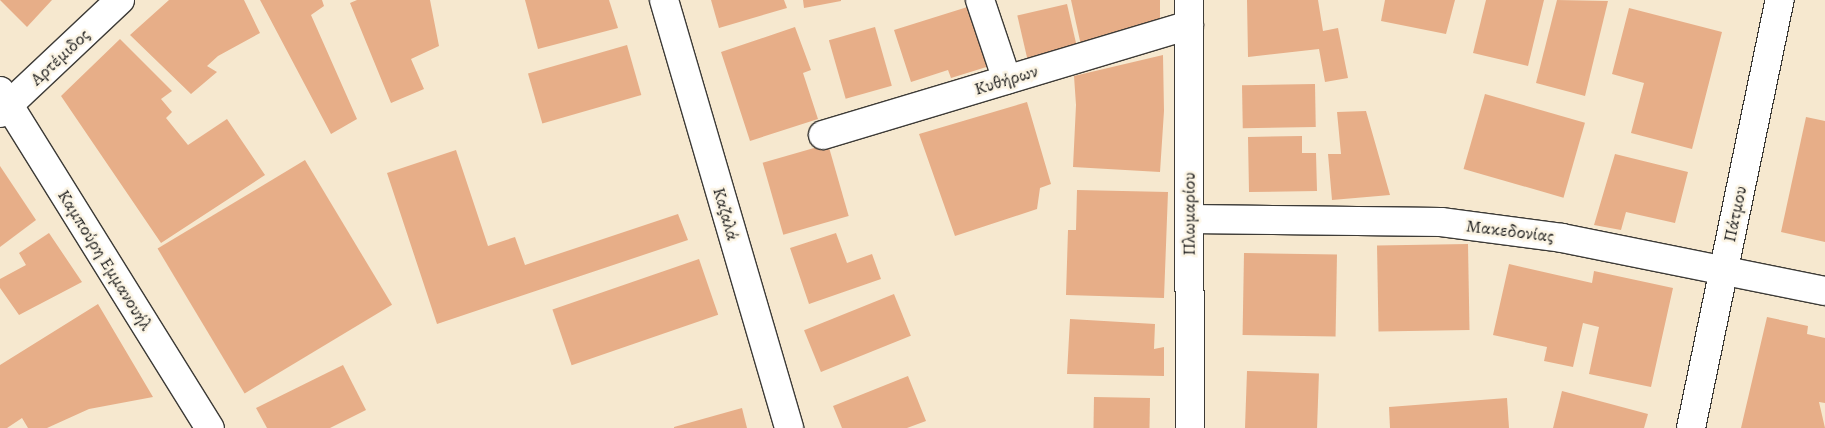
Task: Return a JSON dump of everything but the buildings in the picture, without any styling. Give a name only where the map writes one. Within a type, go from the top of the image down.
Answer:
[{"type":"street","name":"Αρτέμιδος","points":[[3,103],[120,0]]},
{"type":"street","name":"Καζαλά","points":[[664,0],[789,428]]},
{"type":"street","points":[[980,0],[1007,80]]},
{"type":"street","name":"Πάτμου","points":[[1691,428],[1780,0]]},
{"type":"street","name":"Κυθήρων","points":[[822,135],[1007,80],[1189,13]]},
{"type":"street","name":"Πλωμαρίου","points":[[1189,13],[1190,428]]},
{"type":"street","name":"Καμπούρη Εμμανουήλ","points":[[3,103],[210,428]]},
{"type":"street","name":"Μακεδονίας","points":[[1189,219],[1440,222],[1562,238],[1825,291]]}]
